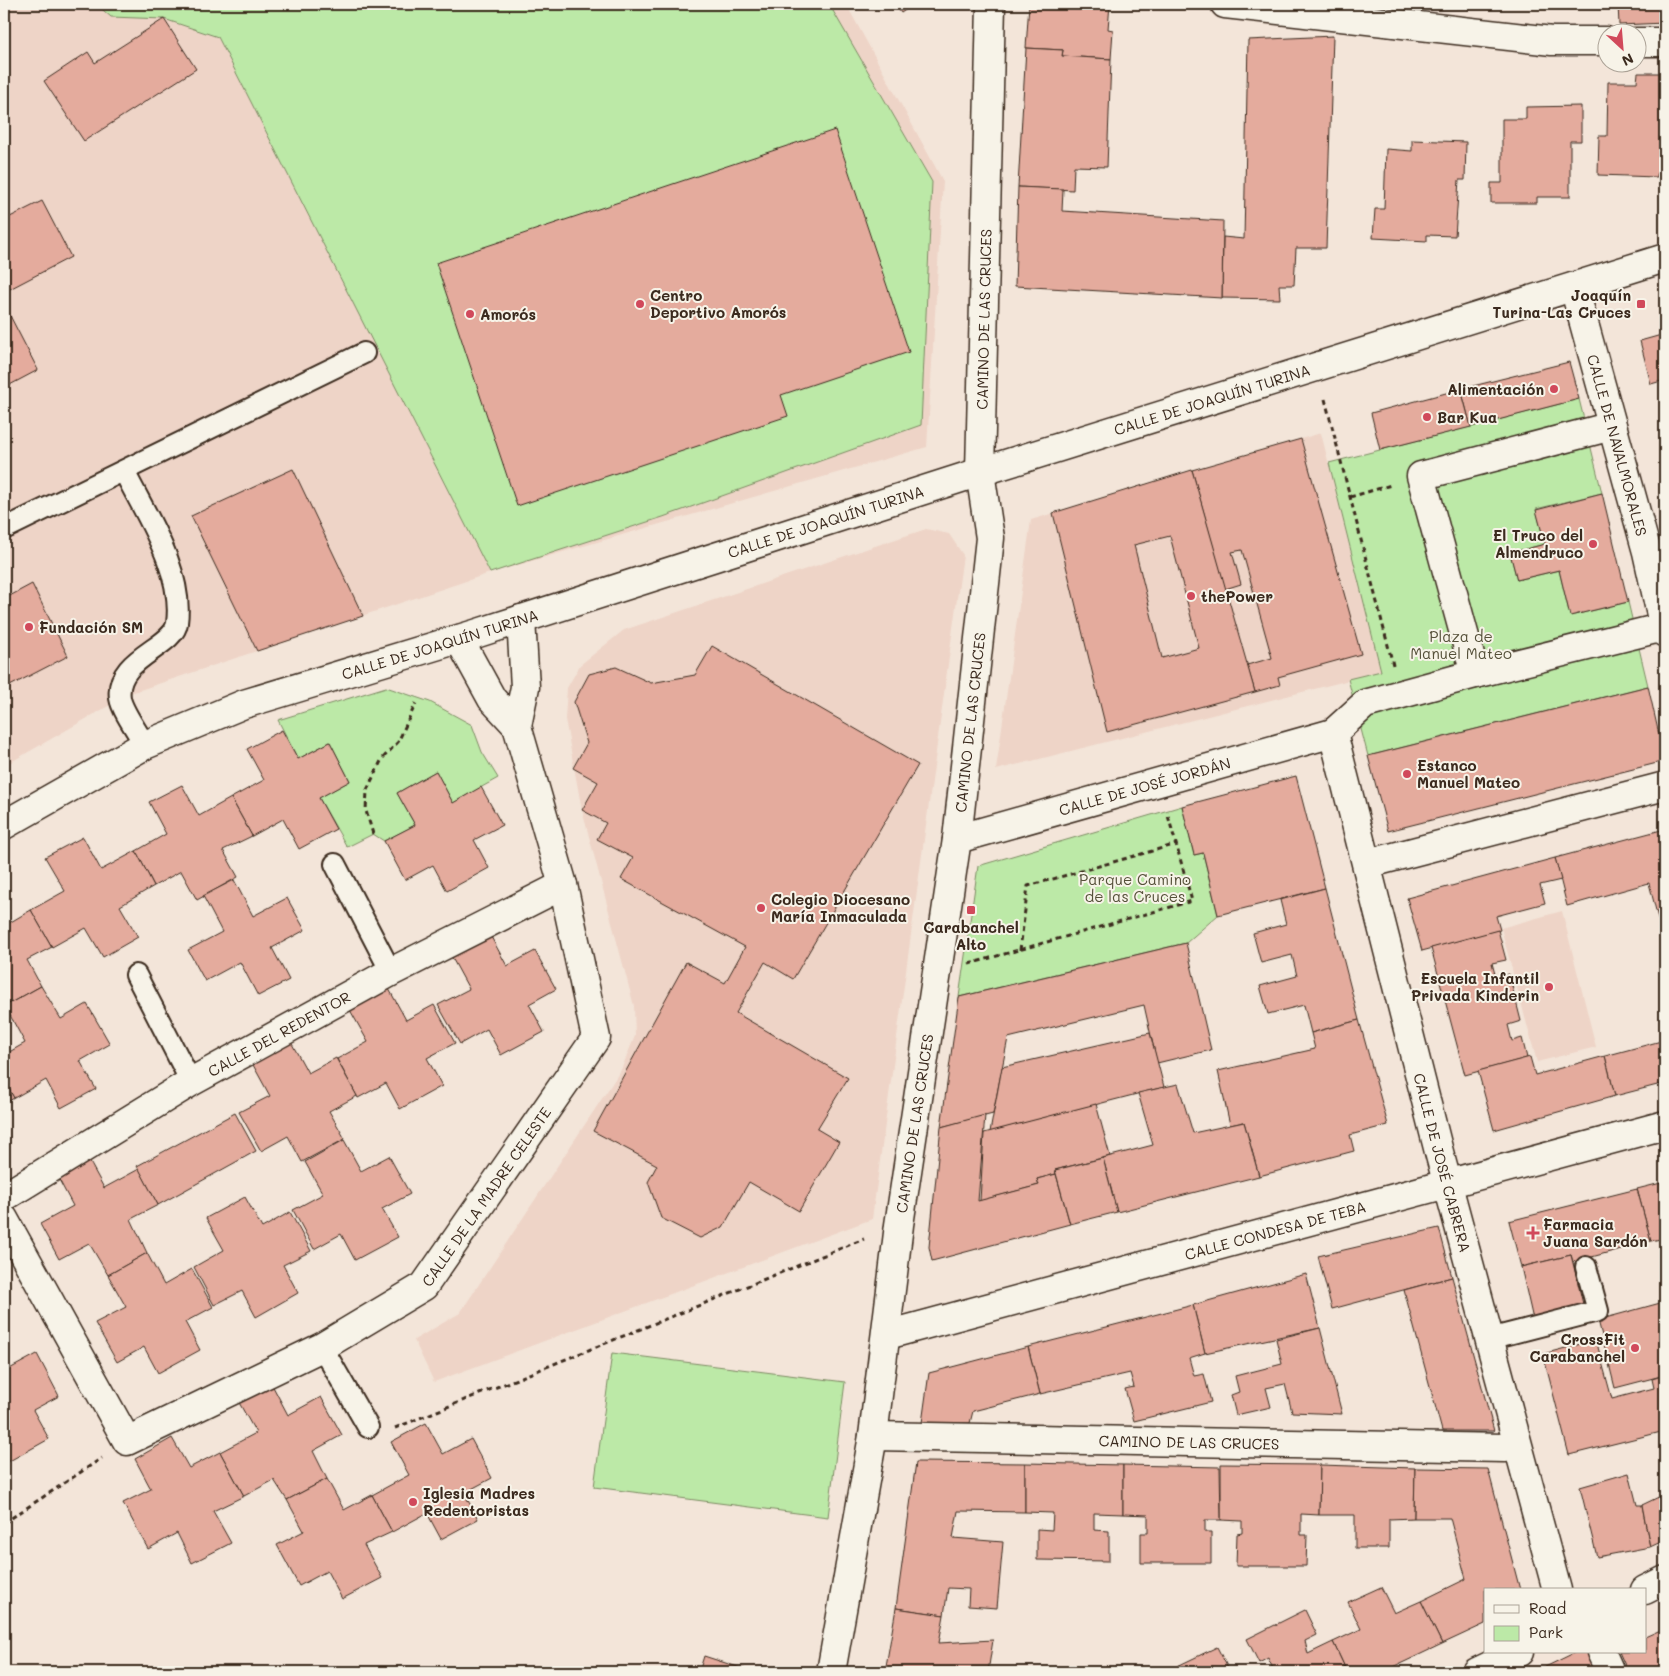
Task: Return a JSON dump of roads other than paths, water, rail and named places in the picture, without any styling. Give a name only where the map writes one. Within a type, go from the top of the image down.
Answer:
[{"type":"street","name":"CAMINO DE LAS CRUCES","points":[[831,1672],[873,1436],[887,1335],[899,1225],[957,838],[990,538],[980,472],[991,4]]},
{"type":"street","points":[[1225,4],[1552,41],[1596,41]]},
{"type":"street","points":[[1646,42],[1665,42]]},
{"type":"street","name":"CALLE DE JOAQUÍN TURINA","points":[[4,825],[145,745],[244,704],[459,639],[980,472],[1665,258]]},
{"type":"street","name":"CALLE DE NAVALMORALES","points":[[1574,287],[1612,426],[1656,550],[1664,630]]},
{"type":"street","points":[[1475,674],[1421,476],[1612,426]]},
{"type":"street","name":"CALLE DE LA MADRE CELESTE","points":[[4,1219],[128,1441],[322,1347],[424,1286],[596,1038],[563,885],[517,726],[525,687],[521,619]]},
{"type":"street","points":[[1333,733],[1365,704],[1475,674],[1664,630]]},
{"type":"street","name":"CALLE DE LA MADRE CELESTE","points":[[459,639],[492,700],[517,726]]},
{"type":"street","name":"CALLE DE JOSÉ JORDÁN","points":[[957,838],[1333,733]]},
{"type":"street","name":"CALLE DE JOSÉ CABRERA","points":[[1333,733],[1447,1183],[1556,1588]]},
{"type":"street","points":[[1367,864],[1665,786]]},
{"type":"street","name":"CALLE DEL REDENTOR","points":[[4,1197],[191,1082],[391,972],[563,885]]},
{"type":"street","name":"CALLE CONDESA DE TEBA","points":[[887,1335],[1665,1125]]},
{"type":"street","name":"CAMINO DE LAS CRUCES","points":[[873,1436],[1505,1448]]},
{"type":"street","points":[[1646,1590],[1665,1580]]},
{"type":"street","points":[[1477,1672],[1515,1654]]},
{"type":"street","points":[[1602,1654],[1610,1672]]},
{"type":"lane","points":[[4,529],[364,353]]},
{"type":"lane","points":[[124,471],[173,569],[178,606],[177,626],[167,639],[139,658],[122,681],[120,699],[145,745]]},
{"type":"lane","points":[[335,864],[391,972]]},
{"type":"lane","points":[[136,975],[191,1082]]},
{"type":"lane","points":[[1489,1339],[1598,1311],[1586,1267]]},
{"type":"lane","points":[[322,1347],[368,1427]]},
{"type":"place","name":"Centro Deportivo Amorós","points":[[640,304]]},
{"type":"place","name":"Joaquín Turina-Las Cruces","points":[[1641,304]]},
{"type":"place","name":"Amorós","points":[[470,314]]},
{"type":"place","name":"Alimentación","points":[[1554,389]]},
{"type":"place","name":"Bar Kua","points":[[1427,417]]},
{"type":"place","name":"El Truco del Almendruco","points":[[1593,544]]},
{"type":"place","name":"thePower","points":[[1191,596]]},
{"type":"place","name":"Fundación SM","points":[[29,627]]},
{"type":"place","name":"Estanco Manuel Mateo","points":[[1407,774]]},
{"type":"place","name":"Colegio Diocesano María Inmaculada","points":[[761,908]]},
{"type":"place","name":"Carabanchel Alto","points":[[971,910]]},
{"type":"place","name":"Escuela Infantil Privada Kinderin","points":[[1549,987]]},
{"type":"place","name":"Farmacia Juana Sardón","points":[[1533,1233]]},
{"type":"place","name":"CrossFit Carabanchel","points":[[1635,1348]]},
{"type":"place","name":"Iglesia Madres Redentoristas","points":[[413,1502]]},
{"type":"park label","name":"Plaza de Manuel Mateo","points":[[1461,644]]},
{"type":"park label","name":"Parque Camino de las Cruces","points":[[1135,888]]}]
